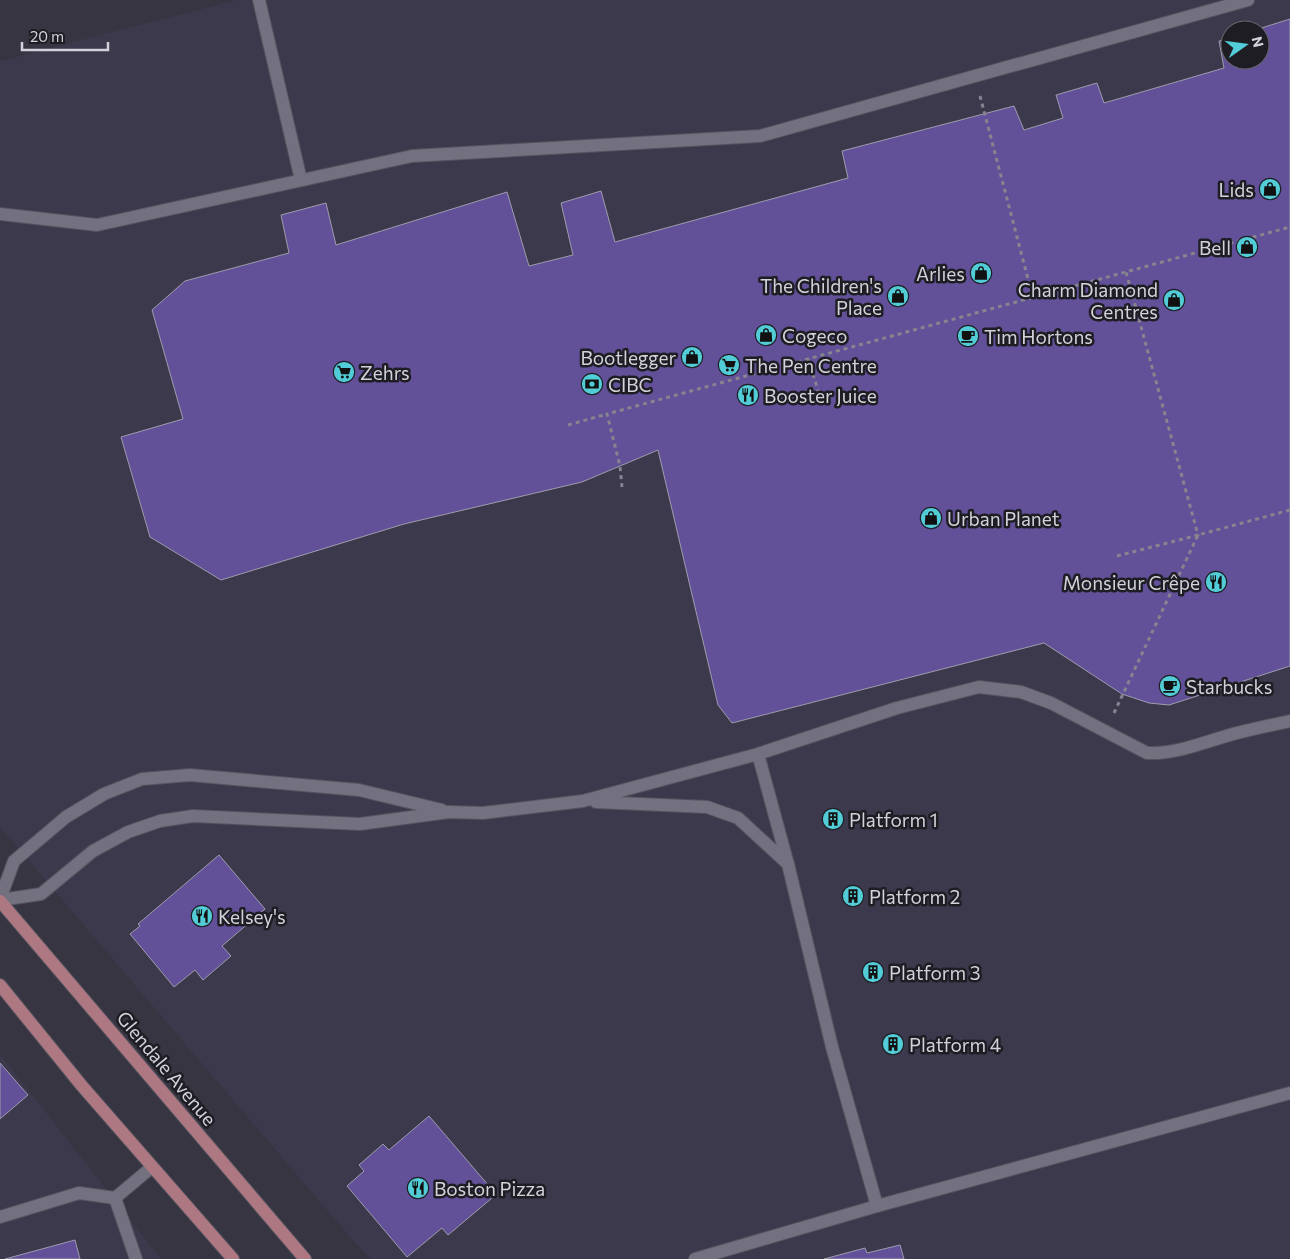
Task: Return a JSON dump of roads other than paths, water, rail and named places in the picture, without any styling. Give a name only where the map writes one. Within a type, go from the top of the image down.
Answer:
[{"type":"main road","name":"Glendale Avenue","points":[[0,900],[305,1259]]},
{"type":"main road","points":[[0,985],[152,1167],[232,1259]]},
{"type":"lane","points":[[259,0],[301,180]]},
{"type":"lane","points":[[0,214],[98,225],[412,156],[760,136],[1248,0]]},
{"type":"lane","points":[[449,812],[359,790],[190,775],[142,779],[104,794],[66,817],[14,861],[0,900],[41,894],[93,852],[128,832],[160,821],[193,816],[360,824],[449,812],[483,813],[583,801],[758,754],[897,708],[979,687],[1021,692],[1051,703],[1147,752],[1164,753],[1185,750],[1232,735],[1290,721]]},
{"type":"lane","points":[[758,754],[788,864],[832,1047],[877,1206]]},
{"type":"lane","points":[[583,801],[707,807],[738,818],[788,864]]},
{"type":"lane","points":[[695,1259],[877,1206],[1290,1093]]},
{"type":"lane","points":[[0,1217],[79,1193],[115,1198],[152,1167]]},
{"type":"lane","points":[[115,1198],[136,1259]]},
{"type":"place","name":"Lids","points":[[1270,189]]},
{"type":"place","name":"Bell","points":[[1247,247]]},
{"type":"place","name":"Arlies","points":[[981,273]]},
{"type":"place","name":"The Children's Place","points":[[898,296]]},
{"type":"place","name":"Charm Diamond Centres","points":[[1174,300]]},
{"type":"place","name":"Cogeco","points":[[766,335]]},
{"type":"place","name":"Tim Hortons","points":[[968,336]]},
{"type":"place","name":"Bootlegger","points":[[692,357]]},
{"type":"place","name":"The Pen Centre","points":[[729,365]]},
{"type":"place","name":"Zehrs","points":[[344,372]]},
{"type":"place","name":"CIBC","points":[[592,384]]},
{"type":"place","name":"Booster Juice","points":[[748,395]]},
{"type":"place","name":"Urban Planet","points":[[931,518]]},
{"type":"place","name":"Monsieur Crêpe","points":[[1216,582]]},
{"type":"place","name":"Starbucks","points":[[1170,686]]},
{"type":"place","name":"Platform 1","points":[[833,819]]},
{"type":"place","name":"Platform 2","points":[[853,896]]},
{"type":"place","name":"Kelsey's","points":[[202,916]]},
{"type":"place","name":"Platform 3","points":[[873,972]]},
{"type":"place","name":"Platform 4","points":[[893,1044]]},
{"type":"place","name":"Boston Pizza","points":[[418,1188]]}]
